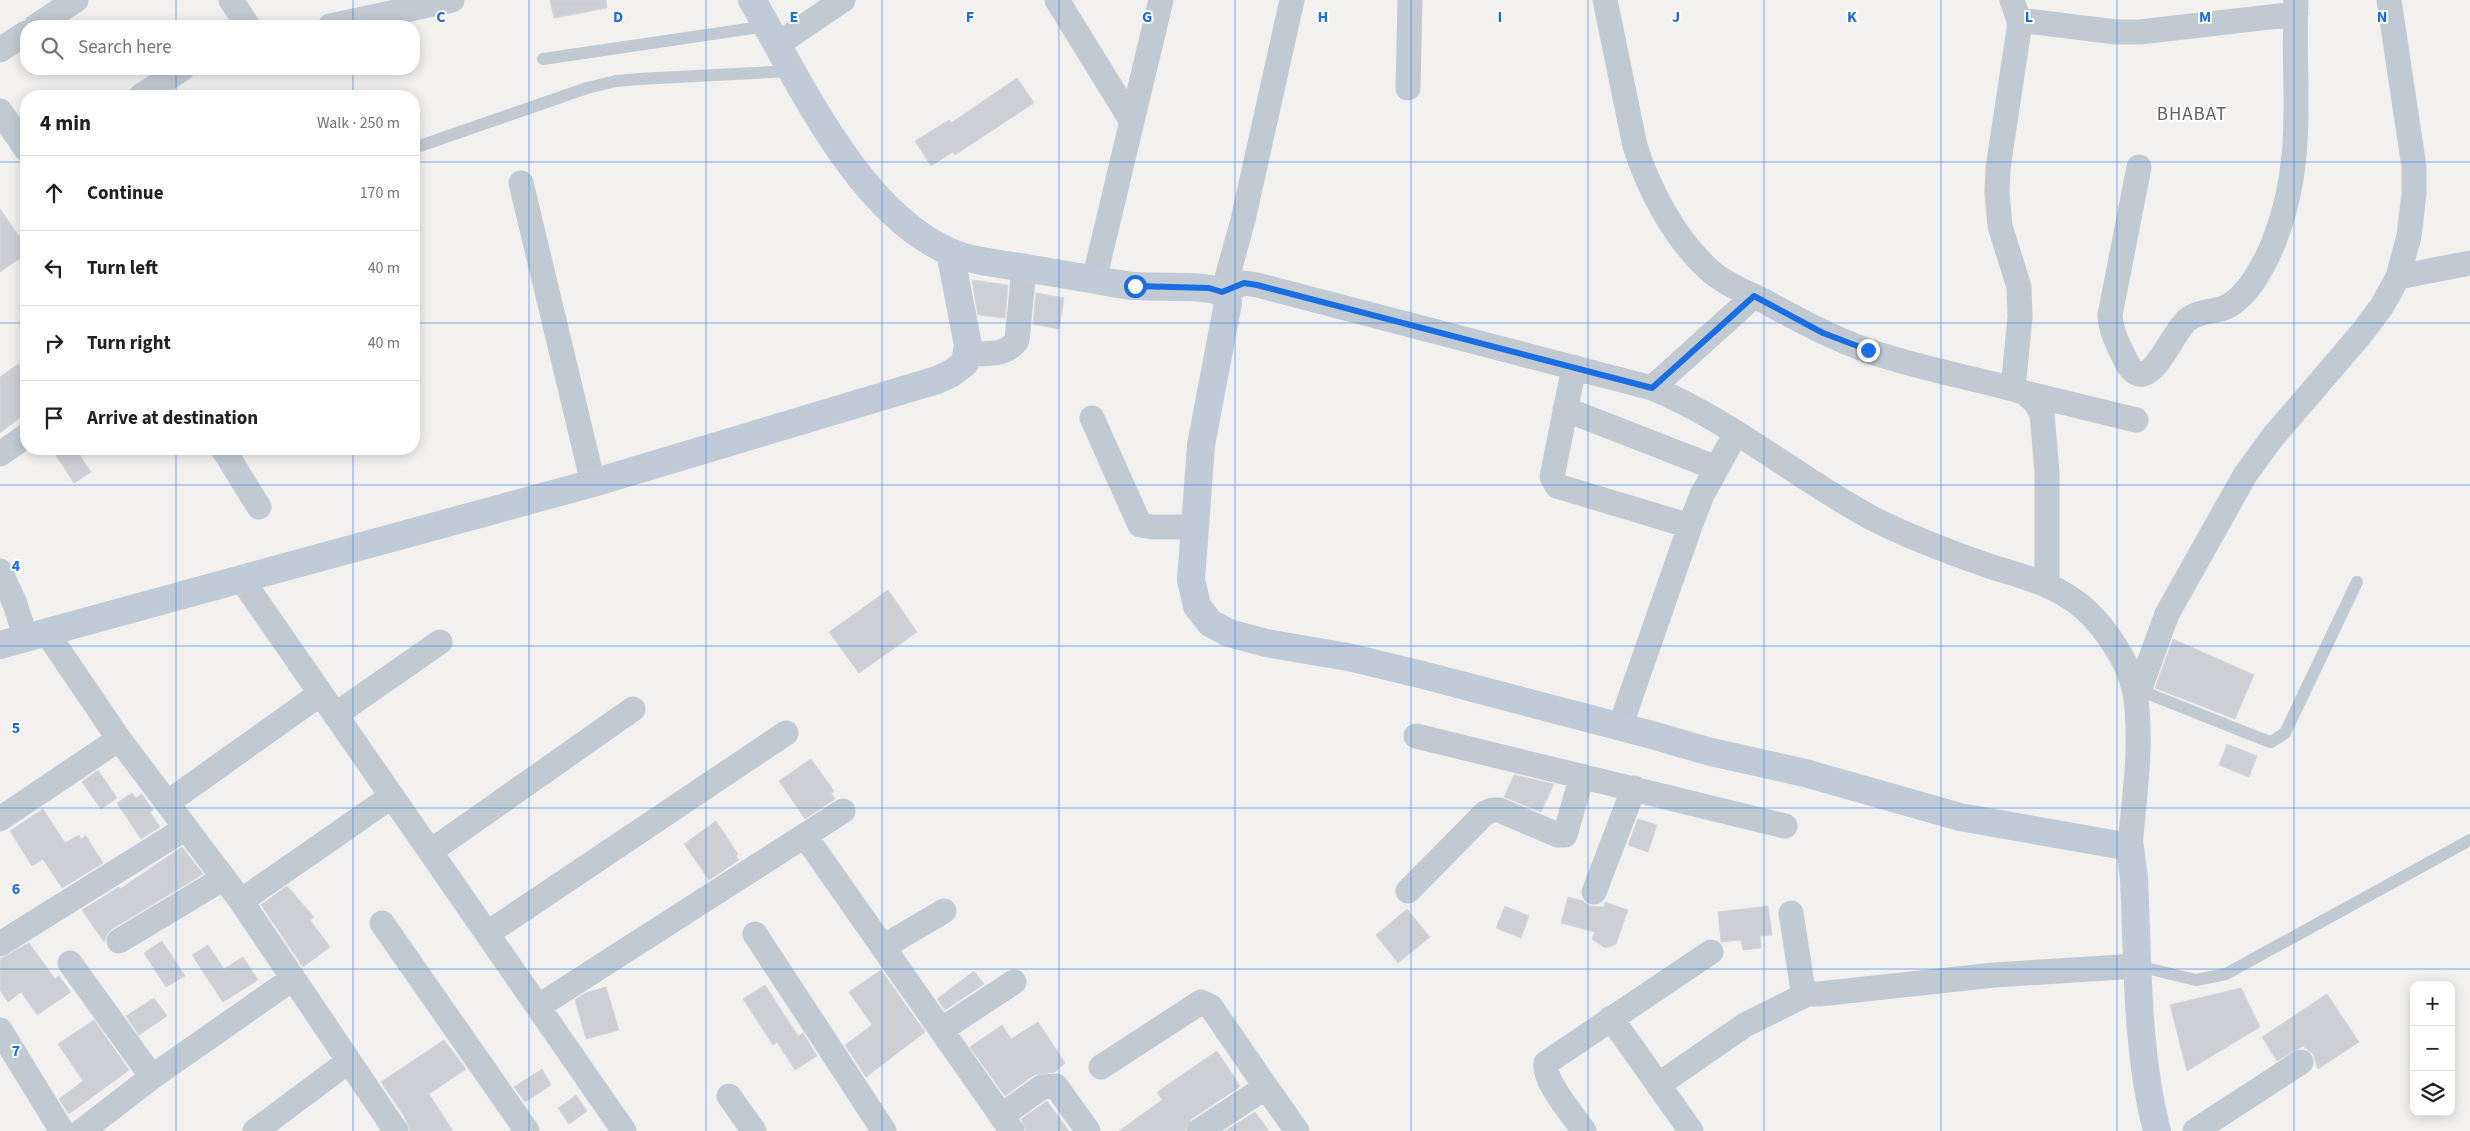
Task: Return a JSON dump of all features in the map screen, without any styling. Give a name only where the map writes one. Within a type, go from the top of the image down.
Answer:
[{"type":"street","points":[[45,20],[76,0]]},
{"type":"street","points":[[231,0],[244,20]]},
{"type":"street","points":[[339,20],[355,9],[452,0]]},
{"type":"street","points":[[752,0],[818,115],[844,155],[871,190],[901,221],[950,252],[984,261],[1135,286],[1209,288],[1222,292],[1244,283],[1257,285],[1652,388],[1681,400],[1853,507],[1899,531],[1962,556],[2047,585],[2081,605],[2118,650],[2138,694]]},
{"type":"street","points":[[772,35],[843,0]]},
{"type":"street","points":[[1057,0],[1131,120]]},
{"type":"street","points":[[1094,280],[1160,0]]},
{"type":"street","points":[[1292,0],[1243,220],[1222,292],[1228,303],[1201,445],[1191,580],[1197,606],[1210,623],[1229,633],[1266,643],[1383,665],[1620,727],[1707,752],[1805,773],[1960,817],[2130,847]]},
{"type":"street","points":[[1408,88],[1410,0]]},
{"type":"street","points":[[1605,0],[1635,146],[1654,194],[1689,248],[1709,270],[1823,333],[1868,350],[2019,391],[2136,420]]},
{"type":"street","points":[[2157,1131],[2150,1103],[2145,1067],[2134,878],[2130,847],[2138,734],[2138,694],[2168,614],[2245,475],[2272,438],[2361,334],[2382,306],[2398,277],[2409,236],[2414,193],[2414,167],[2389,0]]},
{"type":"street","points":[[2019,391],[2019,287],[2000,226],[1997,192],[2015,10],[2116,32],[2140,32],[2296,7],[2297,143],[2289,194],[2274,241],[2242,296],[2234,304],[2203,312],[2186,321],[2177,331],[2149,373],[2142,376],[2136,375],[2129,367],[2113,335],[2110,315],[2139,167]]},
{"type":"street","points":[[0,50],[20,37]]},
{"type":"street","points":[[150,90],[173,75]]},
{"type":"street","points":[[0,111],[20,140]]},
{"type":"street","points":[[521,183],[593,483]]},
{"type":"street","points":[[0,646],[593,483],[937,380],[952,373],[965,363],[968,345],[950,252]]},
{"type":"street","points":[[2398,277],[2470,262]]},
{"type":"street","points":[[966,354],[1008,351],[1013,346],[1017,340],[1024,268]]},
{"type":"street","points":[[1652,388],[1754,296]]},
{"type":"street","points":[[1574,367],[1552,477],[1557,486],[1690,526]]},
{"type":"street","points":[[2019,391],[2035,402],[2042,414],[2047,472],[2047,585]]},
{"type":"street","points":[[1565,409],[1716,468]]},
{"type":"street","points":[[1092,418],[1140,524],[1153,527],[1195,528]]},
{"type":"street","points":[[1620,727],[1690,526],[1716,468],[1736,434]]},
{"type":"street","points":[[0,454],[20,440]]},
{"type":"street","points":[[228,455],[259,507]]},
{"type":"street","points":[[0,571],[15,604],[36,635],[119,739],[241,901],[396,1131]]},
{"type":"street","points":[[242,580],[624,1131]]},
{"type":"street","points":[[335,715],[440,642]]},
{"type":"street","points":[[168,803],[320,694]]},
{"type":"street","points":[[431,851],[633,710]]},
{"type":"street","points":[[488,933],[786,733]]},
{"type":"street","points":[[1416,736],[1785,826]]},
{"type":"street","points":[[0,818],[119,739]]},
{"type":"street","points":[[1408,891],[1485,813],[1492,810],[1499,810],[1558,835],[1565,835],[1582,776]]},
{"type":"street","points":[[1594,892],[1634,788]]},
{"type":"street","points":[[241,901],[392,796]]},
{"type":"street","points":[[539,1006],[842,811]]},
{"type":"street","points":[[0,944],[186,828]]},
{"type":"street","points":[[804,836],[1007,1123],[1042,1087],[1056,1086],[1088,1131]]},
{"type":"street","points":[[119,941],[224,878]]},
{"type":"street","points":[[883,948],[944,911]]},
{"type":"street","points":[[1791,913],[1802,984],[1808,994]]},
{"type":"street","points":[[382,923],[527,1131]]},
{"type":"street","points":[[754,934],[884,1131]]},
{"type":"street","points":[[1584,1131],[1551,1084],[1544,1070],[1546,1062],[1711,952]]},
{"type":"street","points":[[70,964],[152,1076]]},
{"type":"street","points":[[1658,1085],[1745,1025],[1808,994],[1994,975],[2138,966]]},
{"type":"street","points":[[82,1131],[152,1076],[292,978]]},
{"type":"street","points":[[941,1030],[1014,982]]},
{"type":"street","points":[[1101,1066],[1201,1002],[1211,1007],[1297,1131]]},
{"type":"street","points":[[1612,1018],[1691,1131]]},
{"type":"street","points":[[0,1030],[62,1131]]},
{"type":"street","points":[[255,1131],[349,1061]]},
{"type":"street","points":[[2195,1131],[2301,1062]]},
{"type":"street","points":[[1199,1131],[1266,1087]]},
{"type":"street","points":[[729,1096],[754,1131]]},
{"type":"lane","points":[[543,59],[772,35]]},
{"type":"lane","points":[[420,146],[587,88],[616,81],[792,71]]},
{"type":"lane","points":[[2138,694],[2271,742],[2278,739],[2285,733],[2357,582]]},
{"type":"lane","points":[[2138,966],[2196,980],[2226,974],[2470,840]]},
{"type":"building","points":[[550,0],[606,0],[607,8],[554,18]]},
{"type":"building","points":[[1017,78],[1034,103],[955,155],[953,152],[931,166],[915,141],[949,120],[951,123]]},
{"type":"building","points":[[0,209],[20,237],[20,258],[0,272]]},
{"type":"building","points":[[972,280],[1008,285],[1005,318],[978,315]]},
{"type":"building","points":[[1036,293],[1064,298],[1059,329],[1033,324]]},
{"type":"building","points":[[18,364],[20,367],[20,418],[0,433],[0,377]]},
{"type":"building","points":[[56,455],[80,455],[91,472],[74,483]]},
{"type":"building","points":[[888,590],[917,632],[859,673],[829,632]]},
{"type":"building","points":[[2173,639],[2254,675],[2235,719],[2155,688]]},
{"type":"building","points":[[2227,744],[2257,756],[2249,777],[2219,765]]},
{"type":"building","points":[[811,759],[834,791],[831,793],[835,799],[805,819],[779,781]]},
{"type":"building","points":[[98,770],[117,798],[101,809],[82,782]]},
{"type":"building","points":[[1514,775],[1554,784],[1541,812],[1504,797]]},
{"type":"building","points":[[132,793],[136,798],[142,794],[153,810],[150,812],[160,827],[141,839],[117,803]]},
{"type":"building","points":[[43,809],[65,843],[79,835],[81,839],[86,836],[103,863],[62,888],[43,859],[32,866],[10,831]]},
{"type":"building","points":[[1638,819],[1657,825],[1648,852],[1628,845]]},
{"type":"building","points":[[716,821],[738,854],[736,856],[739,860],[709,880],[684,844]]},
{"type":"building","points":[[182,847],[203,874],[112,929],[107,934],[104,942],[82,910],[119,887],[120,889]]},
{"type":"building","points":[[287,886],[314,917],[310,920],[330,947],[303,967],[261,905]]},
{"type":"building","points":[[1568,897],[1583,901],[1589,906],[1604,907],[1605,902],[1628,910],[1616,944],[1604,947],[1592,939],[1595,932],[1561,923]]},
{"type":"building","points":[[1505,906],[1529,916],[1521,938],[1496,928]]},
{"type":"building","points":[[1768,906],[1772,935],[1760,936],[1761,948],[1743,950],[1741,940],[1721,942],[1718,912]]},
{"type":"building","points":[[1407,909],[1430,937],[1398,963],[1376,935]]},
{"type":"building","points":[[162,941],[185,976],[166,987],[144,953]]},
{"type":"building","points":[[29,943],[55,979],[59,976],[71,992],[37,1015],[21,992],[8,1002],[0,990],[0,959]]},
{"type":"building","points":[[208,945],[224,969],[243,957],[258,980],[223,1002],[192,955]]},
{"type":"building","points":[[881,970],[925,1032],[866,1077],[845,1045],[872,1025],[849,992]]},
{"type":"building","points":[[974,971],[984,984],[945,1010],[937,999]]},
{"type":"building","points":[[765,985],[798,1036],[803,1033],[817,1056],[795,1070],[777,1042],[773,1045],[743,999]]},
{"type":"building","points":[[606,987],[619,1030],[586,1039],[575,1000],[585,993]]},
{"type":"building","points":[[2241,988],[2260,1027],[2187,1071],[2170,1005]]},
{"type":"building","points":[[2327,994],[2359,1042],[2318,1069],[2313,1054],[2303,1046],[2277,1061],[2262,1037]]},
{"type":"building","points":[[154,998],[167,1016],[139,1035],[126,1016]]},
{"type":"building","points":[[94,1020],[129,1070],[69,1114],[59,1099],[83,1081],[58,1044]]},
{"type":"building","points":[[1038,1022],[1065,1063],[1055,1072],[1034,1075],[1005,1096],[970,1047],[1002,1025],[1011,1039]]},
{"type":"building","points":[[444,1040],[466,1069],[429,1094],[453,1131],[410,1131],[404,1116],[381,1082]]},
{"type":"building","points":[[1217,1051],[1240,1086],[1238,1088],[1191,1119],[1185,1131],[1119,1131],[1162,1100],[1157,1092]]},
{"type":"building","points":[[542,1069],[551,1085],[525,1102],[514,1087]]},
{"type":"building","points":[[576,1095],[587,1111],[569,1124],[558,1108]]},
{"type":"building","points":[[1047,1101],[1069,1131],[1026,1131],[1021,1119]]},
{"type":"building","points":[[1255,1112],[1269,1131],[1225,1131]]},
{"type":"district","name":"BHABAT","points":[[2192,114]]},
{"type":"route","points":[[1135,286],[1209,288],[1222,292],[1244,283],[1257,285],[1324,300],[1652,388],[1754,296],[1823,333],[1868,350]]}]
